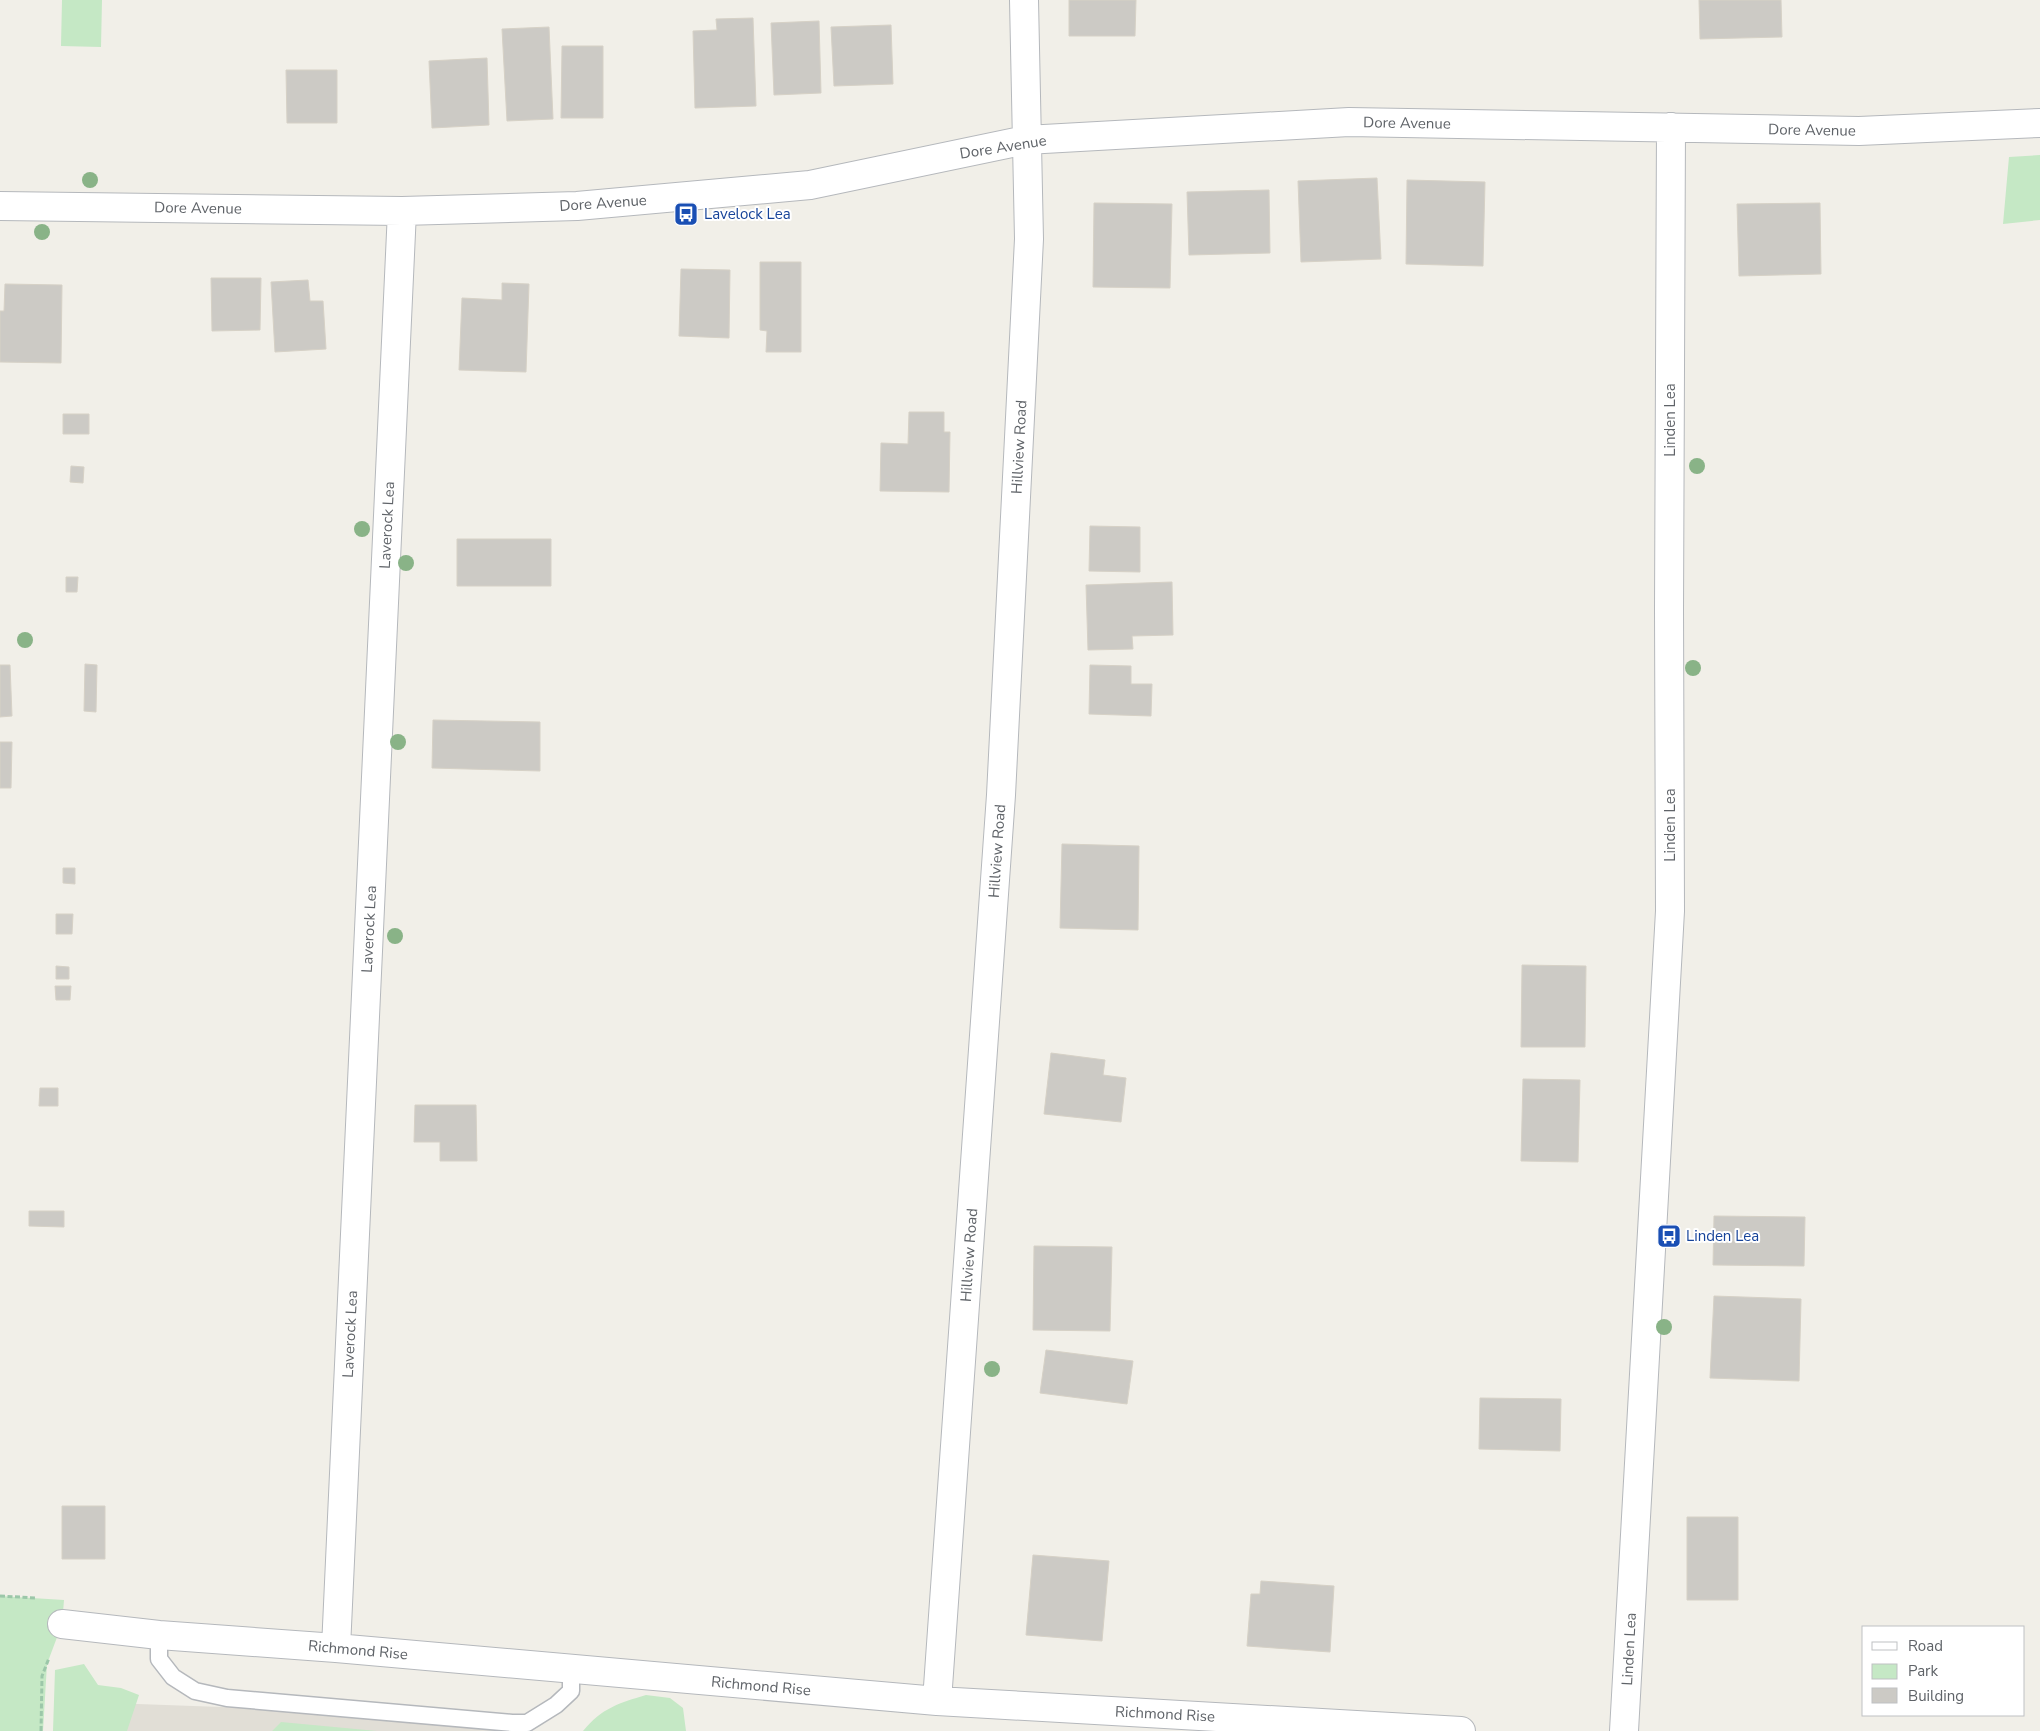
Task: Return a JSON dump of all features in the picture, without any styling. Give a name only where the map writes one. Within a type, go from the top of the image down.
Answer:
[{"type":"street","name":"Hillview Road","points":[[937,1701],[1001,794],[1030,239],[1026,140],[1024,0]]},
{"type":"street","name":"Dore Avenue","points":[[0,206],[402,211],[577,206],[810,185],[1026,140],[1349,122],[1859,131],[2040,122]]},
{"type":"street","name":"Linden Lea","points":[[1624,1731],[1670,911],[1671,127]]},
{"type":"street","name":"Laverock Lea","points":[[336,1648],[402,211]]},
{"type":"street","name":"Richmond Rise","points":[[62,1624],[159,1635],[336,1648],[937,1701],[1461,1731]]},
{"type":"lane","points":[[159,1635],[159,1659],[173,1677],[195,1691],[237,1699],[512,1723],[527,1722],[556,1705],[571,1691],[571,1669]]},
{"type":"path","points":[[41,1731],[42,1676],[62,1624]]},
{"type":"shaded area","points":[[82,1702],[330,1711],[502,1731],[80,1731]]},
{"type":"green space","points":[[62,0],[102,0],[101,47],[61,46]]},
{"type":"green space","points":[[2040,155],[2040,220],[2003,224],[2009,157]]},
{"type":"green space","points":[[0,1596],[64,1600],[62,1624],[47,1664],[43,1731],[0,1731]]},
{"type":"green space","points":[[84,1664],[98,1685],[121,1688],[139,1695],[127,1731],[53,1731],[55,1670]]},
{"type":"green space","points":[[646,1695],[670,1698],[683,1708],[686,1731],[583,1731],[597,1717],[612,1707]]},
{"type":"green space","points":[[281,1722],[377,1731],[272,1731]]},
{"type":"building","points":[[1069,0],[1136,0],[1135,36],[1069,36]]},
{"type":"building","points":[[1699,0],[1781,0],[1782,37],[1700,39]]},
{"type":"building","points":[[753,18],[756,106],[695,108],[693,31],[717,30],[716,19]]},
{"type":"building","points":[[819,21],[821,93],[774,95],[771,23]]},
{"type":"building","points":[[891,25],[893,84],[834,86],[831,27]]},
{"type":"building","points":[[549,27],[553,119],[507,121],[502,29]]},
{"type":"building","points":[[562,46],[603,46],[603,118],[561,118]]},
{"type":"building","points":[[487,58],[489,125],[432,128],[429,61]]},
{"type":"building","points":[[286,70],[337,70],[337,123],[287,123]]},
{"type":"building","points":[[1377,178],[1381,259],[1301,262],[1298,181]]},
{"type":"building","points":[[1407,180],[1485,182],[1483,266],[1406,264]]},
{"type":"building","points":[[1269,190],[1270,253],[1189,255],[1187,192]]},
{"type":"building","points":[[1094,203],[1172,204],[1170,288],[1093,287]]},
{"type":"building","points":[[1820,203],[1821,274],[1739,276],[1737,204]]},
{"type":"building","points":[[760,262],[801,262],[801,352],[766,352],[767,331],[760,330]]},
{"type":"building","points":[[681,269],[730,270],[729,338],[679,336]]},
{"type":"building","points":[[211,278],[261,278],[260,330],[212,331]]},
{"type":"building","points":[[308,280],[310,301],[323,301],[326,349],[275,352],[271,282]]},
{"type":"building","points":[[502,283],[529,284],[526,372],[459,370],[462,298],[502,300]]},
{"type":"building","points":[[5,284],[62,285],[61,363],[0,362],[0,311],[4,311]]},
{"type":"building","points":[[909,412],[944,412],[944,432],[950,432],[949,492],[880,491],[881,443],[908,444]]},
{"type":"building","points":[[63,414],[89,414],[89,434],[63,434]]},
{"type":"building","points":[[71,466],[84,467],[83,483],[70,482]]},
{"type":"building","points":[[1090,526],[1140,527],[1140,572],[1089,571]]},
{"type":"building","points":[[457,539],[551,539],[551,586],[457,586]]},
{"type":"building","points":[[66,577],[78,577],[77,592],[66,592]]},
{"type":"building","points":[[1172,582],[1173,635],[1132,636],[1133,649],[1088,650],[1086,585]]},
{"type":"building","points":[[85,664],[97,665],[96,712],[84,711]]},
{"type":"building","points":[[0,665],[10,665],[12,716],[0,717]]},
{"type":"building","points":[[1090,665],[1131,666],[1131,684],[1152,684],[1151,716],[1089,714]]},
{"type":"building","points":[[433,720],[540,722],[540,771],[432,768]]},
{"type":"building","points":[[0,742],[12,742],[11,788],[0,788]]},
{"type":"building","points":[[1062,844],[1139,846],[1138,930],[1060,928]]},
{"type":"building","points":[[63,868],[75,868],[75,884],[63,883]]},
{"type":"building","points":[[56,914],[73,914],[72,934],[56,934]]},
{"type":"building","points":[[1522,965],[1586,966],[1585,1047],[1521,1047]]},
{"type":"building","points":[[56,966],[69,967],[69,979],[56,979]]},
{"type":"building","points":[[55,986],[71,986],[70,1000],[56,1000]]},
{"type":"building","points":[[1051,1053],[1105,1060],[1103,1075],[1126,1078],[1121,1122],[1044,1114]]},
{"type":"building","points":[[1523,1079],[1580,1080],[1578,1162],[1521,1161]]},
{"type":"building","points":[[40,1088],[58,1088],[58,1106],[39,1106]]},
{"type":"building","points":[[415,1105],[476,1105],[477,1161],[440,1161],[440,1142],[414,1142]]},
{"type":"building","points":[[29,1211],[64,1211],[64,1227],[29,1226]]},
{"type":"building","points":[[1714,1216],[1805,1217],[1804,1266],[1713,1265]]},
{"type":"building","points":[[1034,1246],[1112,1247],[1110,1331],[1033,1330]]},
{"type":"building","points":[[1714,1296],[1801,1299],[1799,1381],[1710,1378]]},
{"type":"building","points":[[1046,1350],[1133,1361],[1127,1404],[1040,1393]]},
{"type":"building","points":[[1480,1398],[1561,1399],[1560,1451],[1479,1449]]},
{"type":"building","points":[[62,1506],[105,1506],[105,1559],[62,1559]]},
{"type":"building","points":[[1687,1517],[1738,1517],[1738,1600],[1687,1600]]},
{"type":"building","points":[[1033,1555],[1109,1561],[1102,1641],[1026,1635]]},
{"type":"building","points":[[1261,1581],[1334,1586],[1330,1652],[1247,1646],[1251,1594],[1260,1594]]},
{"type":"place","name":"Lavelock Lea","points":[[686,214]]},
{"type":"place","name":"Linden Lea","points":[[1669,1236]]}]
